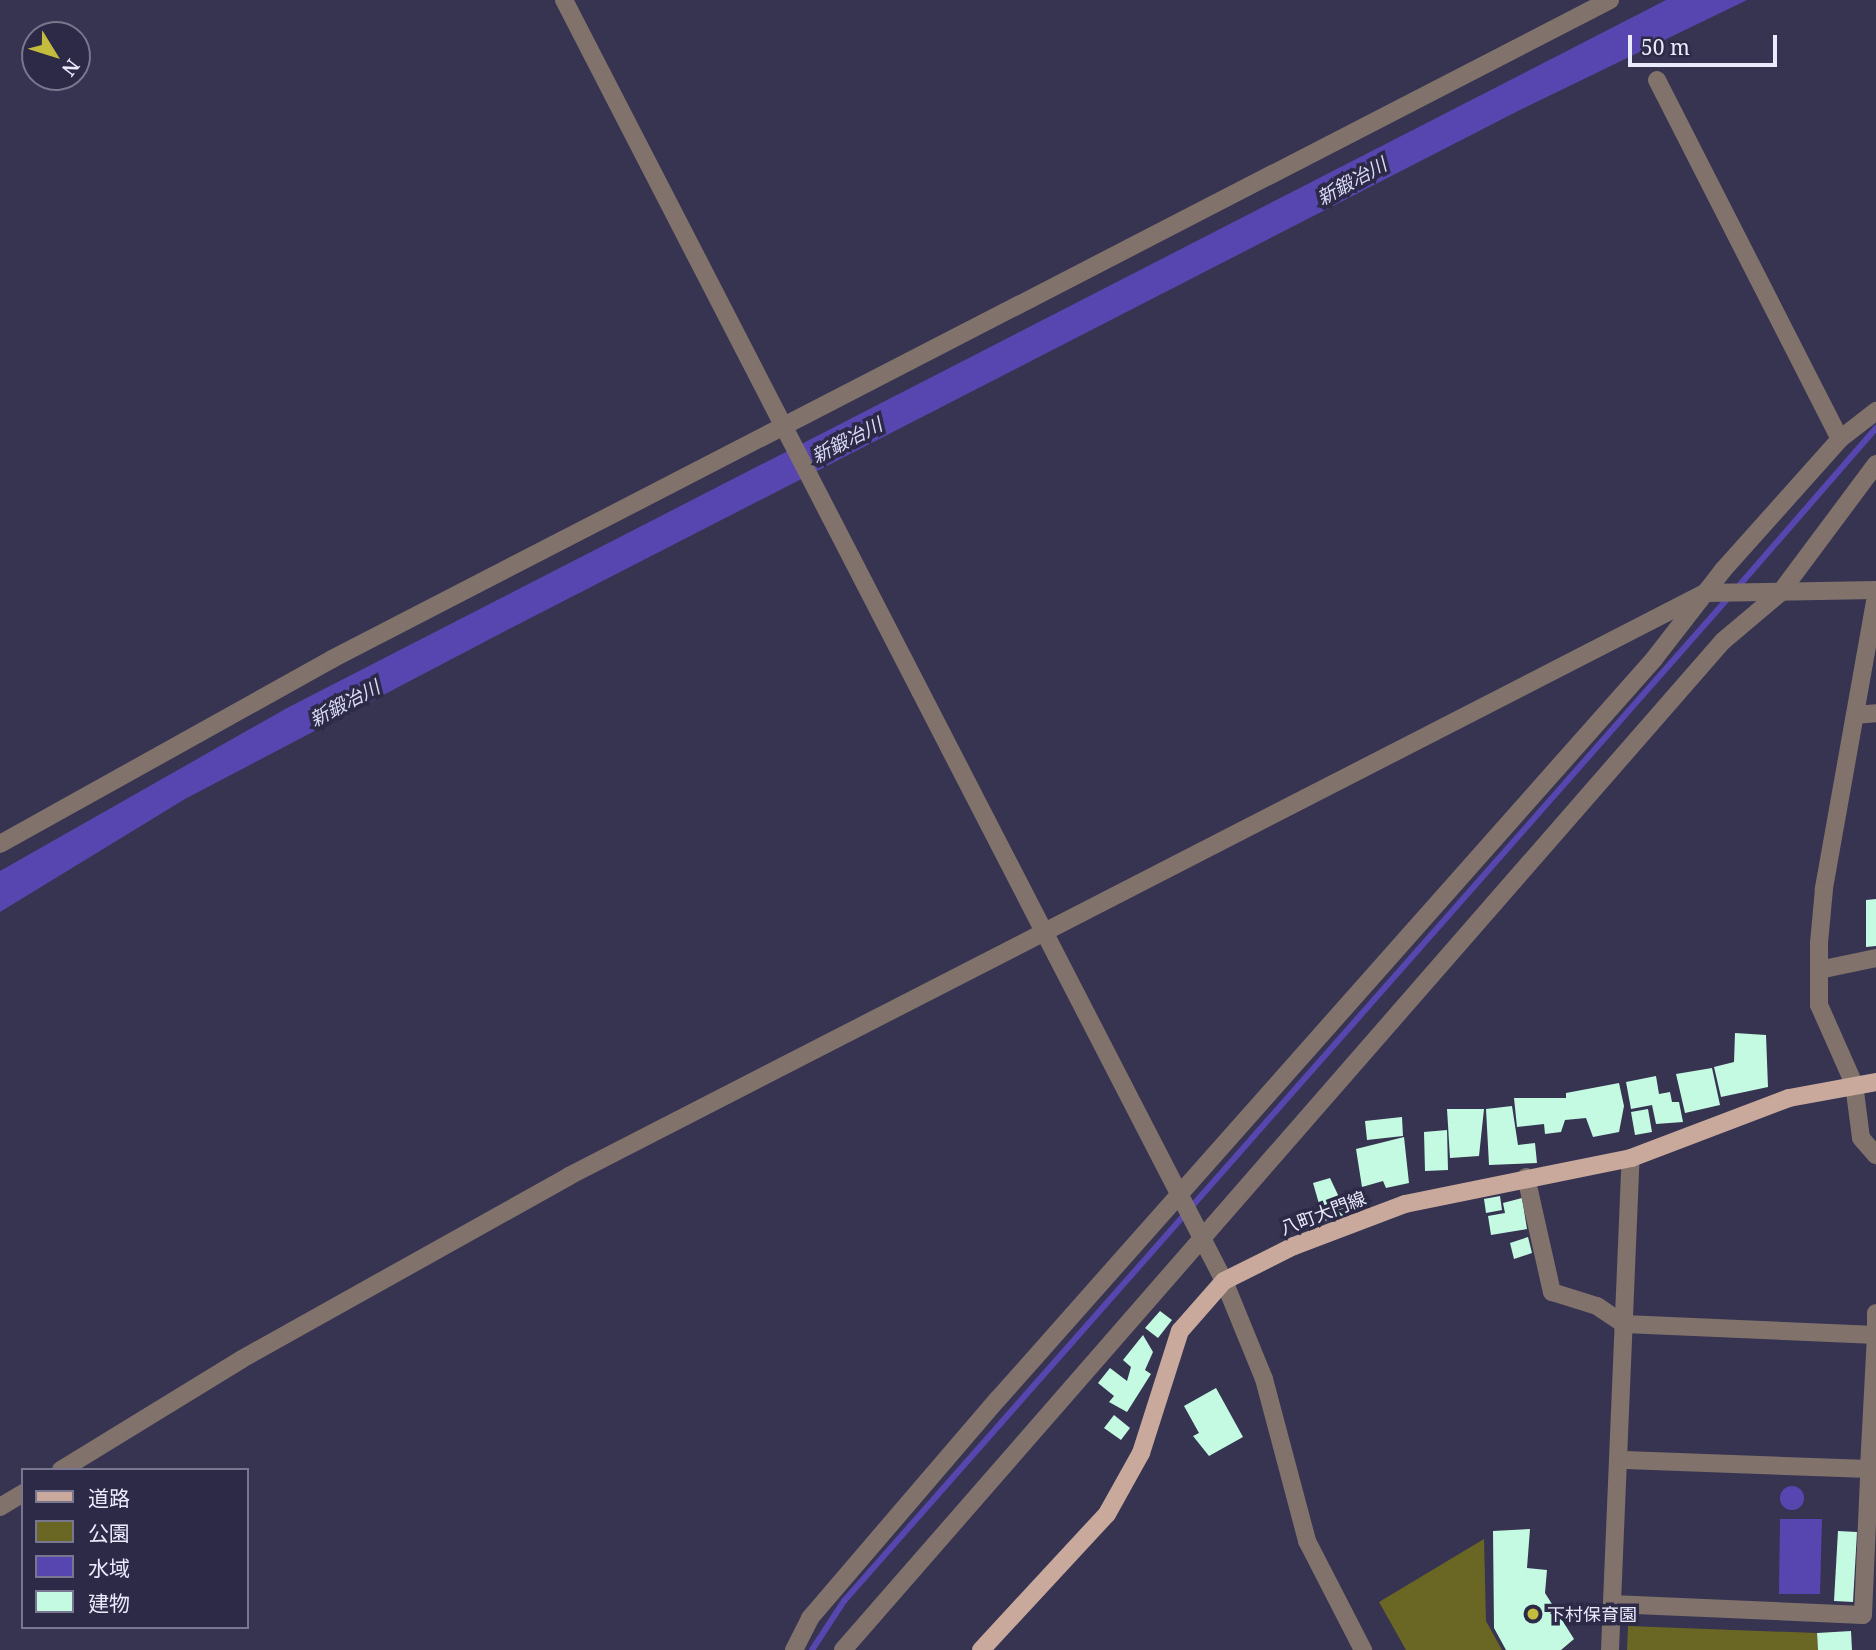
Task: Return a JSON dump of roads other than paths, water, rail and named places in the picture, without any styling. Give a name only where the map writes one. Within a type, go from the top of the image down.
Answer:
[{"type":"main road","name":"八町大門線","points":[[981,1650],[1107,1514],[1141,1453],[1180,1331],[1224,1281],[1294,1246],[1405,1205],[1526,1177],[1631,1158],[1789,1098],[1876,1082]]},
{"type":"street","points":[[564,0],[1046,930],[1224,1281],[1264,1378],[1307,1541],[1363,1650]]},
{"type":"street","points":[[0,844],[332,659],[788,432],[1610,0]]},
{"type":"street","points":[[1657,80],[1840,439]]},
{"type":"street","points":[[794,1650],[810,1618],[1179,1192],[1654,659],[1705,593],[1840,439],[1876,411]]},
{"type":"street","points":[[843,1650],[1200,1236],[1723,640],[1780,593],[1876,464]]},
{"type":"street","points":[[64,1468],[242,1359],[569,1176],[1705,593],[1876,590]]},
{"type":"street","points":[[1876,596],[1824,889],[1819,970],[1819,1005],[1854,1084],[1861,1138],[1876,1155]]},
{"type":"street","points":[[1855,715],[1876,713]]},
{"type":"street","points":[[1819,970],[1876,958]]},
{"type":"street","points":[[1610,1650],[1631,1158]]},
{"type":"street","points":[[1526,1177],[1552,1292],[1597,1306],[1624,1324],[1875,1335]]},
{"type":"street","points":[[1612,1604],[1863,1615],[1876,1313]]},
{"type":"street","points":[[1618,1460],[1869,1469]]},
{"type":"street","points":[[0,1507],[21,1494]]},
{"type":"water","name":"新鍛冶川","points":[[1666,0],[1747,0],[1518,111],[513,627],[185,799],[0,912],[0,871],[287,708]]},
{"type":"water","points":[[1787,1486],[1797,1486],[1804,1493],[1804,1503],[1797,1510],[1787,1510],[1780,1503],[1780,1493]]},
{"type":"water","points":[[1780,1519],[1822,1519],[1820,1594],[1779,1594]]},
{"type":"waterway","points":[[1737,588],[1876,428]]},
{"type":"waterway","points":[[812,1650],[844,1601],[1730,596]]},
{"type":"place","name":"下村保育園","points":[[1533,1614]]}]
